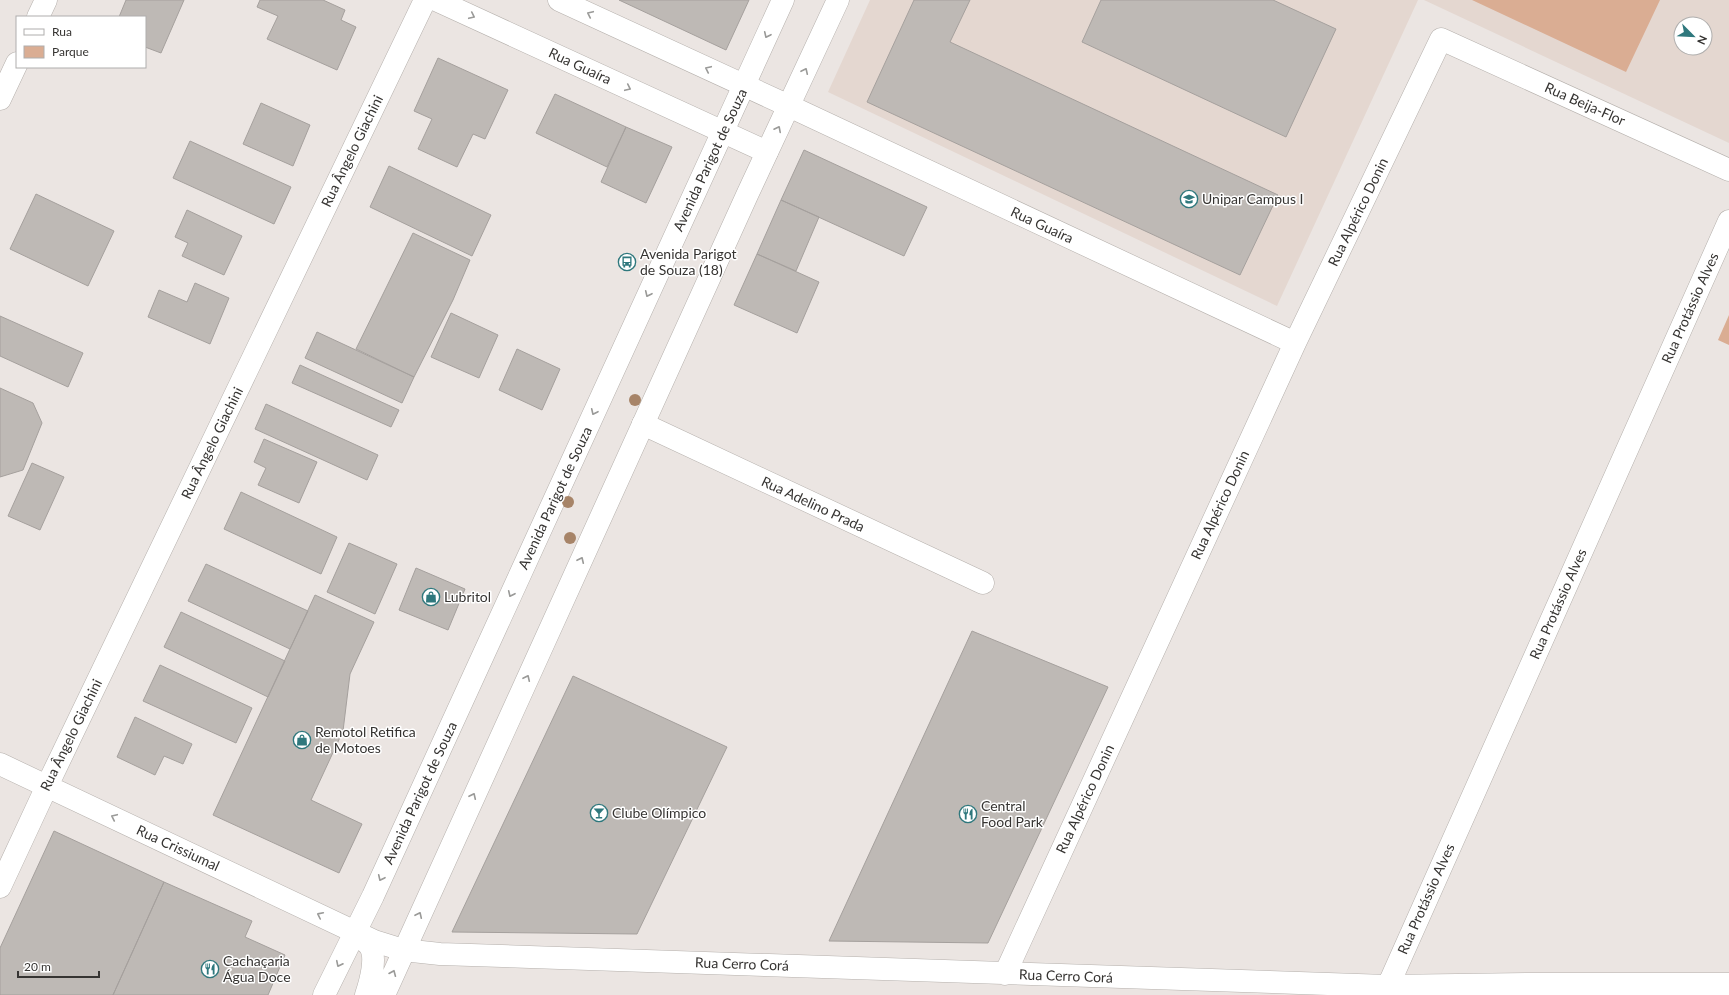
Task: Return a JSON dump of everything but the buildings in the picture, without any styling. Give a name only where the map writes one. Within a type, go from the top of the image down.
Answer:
[{"type":"street","points":[[38,16],[46,0]]},
{"type":"street","name":"Rua Ângelo Giachini","points":[[0,887],[47,786],[425,0]]},
{"type":"street","name":"Rua Guaíra","points":[[436,0],[766,152]]},
{"type":"street","points":[[559,0],[744,85]]},
{"type":"street","name":"Avenida Parigot de Souza","points":[[324,995],[373,896],[783,0]]},
{"type":"street","points":[[384,995],[403,950],[766,152],[838,0]]},
{"type":"street","name":"Rua Beija-Flor","points":[[1441,39],[1729,170]]},
{"type":"street","name":"Rua Alpérico Donin","points":[[1005,974],[1295,343],[1441,39]]},
{"type":"street","points":[[0,99],[16,65]]},
{"type":"street","name":"Rua Guaíra","points":[[744,85],[1295,343]]},
{"type":"street","name":"Rua Protássio Alves","points":[[1385,991],[1729,221]]},
{"type":"street","name":"Rua Adelino Prada","points":[[643,424],[983,583]]},
{"type":"street","name":"Rua Crissiumal","points":[[0,764],[355,932],[381,944],[403,950]]},
{"type":"street","points":[[355,932],[370,947],[372,956],[372,976],[366,995]]},
{"type":"street","name":"Rua Cerro Corá","points":[[403,950],[440,954],[1005,974],[1385,991],[1686,989],[1729,984]]},
{"type":"shaded area","name":"Unipar Campus I","points":[[870,0],[1418,0],[1277,306],[828,92]]},
{"type":"shaded area","points":[[1424,0],[1729,0],[1729,143]]},
{"type":"green space","points":[[1472,0],[1660,0],[1626,72]]},
{"type":"green space","points":[[1729,315],[1729,345],[1718,340]]},
{"type":"place","name":"Unipar Campus I","points":[[1189,199]]},
{"type":"place","name":"Avenida Parigot de Souza (18)","points":[[627,262]]},
{"type":"place","name":"Lubritol","points":[[431,597]]},
{"type":"place","name":"Remotol Retifica de Motoes","points":[[302,740]]},
{"type":"place","name":"Clube Olímpico","points":[[599,813]]},
{"type":"place","name":"Central Food Park","points":[[968,814]]},
{"type":"place","name":"Cachaçaria Água Doce","points":[[210,969]]}]
